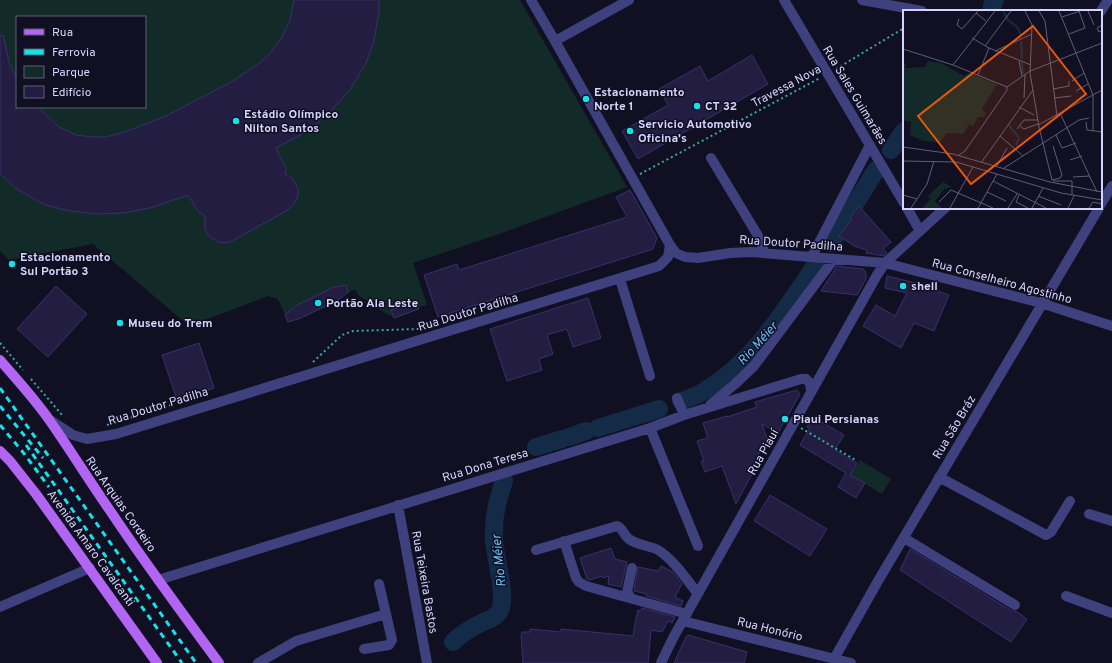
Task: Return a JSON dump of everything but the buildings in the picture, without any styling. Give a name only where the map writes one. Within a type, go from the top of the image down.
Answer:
[{"type":"main road","name":"Rua Arquias Cordeiro","points":[[0,360],[35,400],[50,420],[76,461],[158,580],[219,663]]},
{"type":"main road","name":"Avenida Amaro Cavalcanti","points":[[0,452],[25,478],[157,663]]},
{"type":"street","points":[[531,0],[670,245]]},
{"type":"street","points":[[555,41],[629,0]]},
{"type":"street","points":[[862,0],[917,10]]},
{"type":"street","points":[[1101,10],[1108,0]]},
{"type":"street","name":"Rua Sales Guimarães","points":[[788,2],[828,74],[903,201]]},
{"type":"street","points":[[812,256],[870,144]]},
{"type":"street","points":[[711,158],[757,234],[765,253]]},
{"type":"street","points":[[1102,202],[1112,186]]},
{"type":"street","points":[[908,209],[920,231]]},
{"type":"street","name":"Rua Piauí","points":[[662,663],[671,642],[870,287],[885,263],[944,209]]},
{"type":"street","name":"Rua São Bráz","points":[[834,659],[939,477],[1097,209]]},
{"type":"street","name":"Rua Doutor Padilha","points":[[670,245],[676,253],[685,257],[698,258],[730,253],[751,252],[885,263]]},
{"type":"street","name":"Rua Doutor Padilha","points":[[50,420],[72,435],[88,439],[116,434],[659,266],[668,257],[670,245]]},
{"type":"street","points":[[705,408],[735,384],[754,366],[834,259]]},
{"type":"street","name":"Rua Conselheiro Agostinho","points":[[885,263],[1041,303],[1112,326]]},
{"type":"street","points":[[620,278],[650,376]]},
{"type":"street","name":"Rua Dona Teresa","points":[[158,580],[650,428],[680,406],[705,408],[801,379],[806,379],[810,383],[812,391]]},
{"type":"street","points":[[650,428],[698,546]]},
{"type":"street","points":[[939,477],[1046,535],[1051,532],[1070,501]]},
{"type":"street","name":"Rua Teixeira Bastos","points":[[398,505],[427,663]]},
{"type":"street","points":[[1089,514],[1112,521]]},
{"type":"street","points":[[536,550],[617,526],[620,527],[627,539],[636,544],[658,550],[669,559],[698,594]]},
{"type":"street","points":[[904,538],[1015,605]]},
{"type":"street","name":"Rua Honório","points":[[564,541],[576,578],[578,582],[583,585],[631,598],[685,618],[851,663]]},
{"type":"street","points":[[0,607],[90,568]]},
{"type":"street","points":[[631,598],[627,592],[632,568]]},
{"type":"street","points":[[364,649],[389,645],[392,640],[379,584]]},
{"type":"street","points":[[1066,596],[1112,613]]},
{"type":"street","points":[[258,663],[296,641],[386,614]]},
{"type":"path","name":"Travessa Nova","points":[[632,178],[828,74],[903,29]]},
{"type":"path","points":[[311,364],[342,335],[352,330],[426,329]]},
{"type":"path","points":[[0,343],[66,419]]},
{"type":"path","points":[[104,426],[172,405]]},
{"type":"path","points":[[793,423],[857,461]]},
{"type":"green space","points":[[0,0],[520,0],[627,187],[502,233],[413,263],[427,305],[418,307],[419,309],[394,318],[393,315],[388,315],[358,295],[355,289],[325,307],[306,316],[288,322],[278,299],[268,296],[189,326],[93,244],[9,260],[0,251]]},
{"type":"green space","points":[[860,460],[891,479],[882,494],[850,475]]},
{"type":"waterway","name":"Rio Méier","points":[[992,6],[995,0]]},
{"type":"waterway","name":"Rio Méier","points":[[891,150],[903,132]]},
{"type":"waterway","name":"Rio Méier","points":[[831,243],[876,170]]},
{"type":"waterway","name":"Rio Méier","points":[[681,401],[703,392],[739,365],[767,334],[815,266]]},
{"type":"waterway","name":"Rio Méier","points":[[598,428],[659,409]]},
{"type":"waterway","name":"Rio Méier","points":[[569,437],[586,431]]},
{"type":"waterway","name":"Rio Méier","points":[[536,447],[562,439]]},
{"type":"waterway","name":"Rio Méier","points":[[453,642],[470,629],[495,616],[499,612],[501,606],[502,588],[495,548],[494,524],[499,496],[504,481]]},
{"type":"railway","points":[[0,388],[196,663]]},
{"type":"railway","points":[[0,406],[43,458]]},
{"type":"railway","points":[[0,425],[49,487]]},
{"type":"railway","points":[[26,445],[182,663]]},
{"type":"place","name":"Estacionamento Norte 1","points":[[586,99]]},
{"type":"place","name":"CT 32","points":[[697,106]]},
{"type":"place","name":"Estádio Olímpico Nilton Santos","points":[[236,121]]},
{"type":"place","name":"Servicio Automotivo Oficina's","points":[[630,131]]},
{"type":"place","name":"Estacionamento Sul Portão 3","points":[[12,264]]},
{"type":"place","name":"shell","points":[[903,286]]},
{"type":"place","name":"Portão Ala Leste","points":[[318,303]]},
{"type":"place","name":"Museu do Trem","points":[[120,323]]},
{"type":"place","name":"Piaui Persianas","points":[[785,419]]}]
